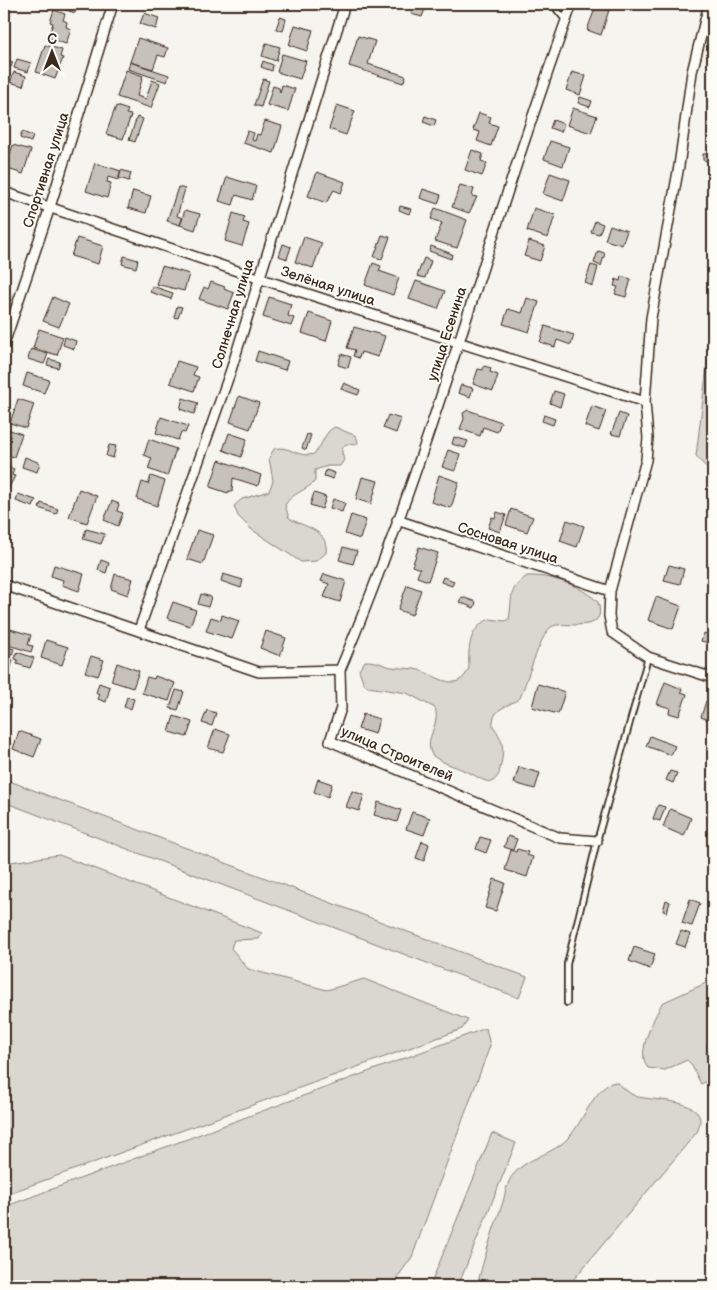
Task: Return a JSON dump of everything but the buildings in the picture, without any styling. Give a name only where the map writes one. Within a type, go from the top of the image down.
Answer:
[{"type":"street","name":"Спортивная улица","points":[[4,344],[50,207],[112,4]]},
{"type":"street","name":"Солнечная улица","points":[[139,630],[231,370],[258,278],[345,4]]},
{"type":"street","name":"улица Есенина","points":[[340,670],[359,626],[459,343],[572,4]]},
{"type":"street","points":[[709,4],[692,72],[679,166],[651,318],[645,402],[648,438],[646,460],[610,591],[609,616],[612,632],[648,657],[713,678]]},
{"type":"street","name":"Зелёная улица","points":[[4,192],[258,278],[645,402]]},
{"type":"street","name":"Сосновая улица","points":[[397,520],[610,591]]},
{"type":"street","points":[[4,586],[259,672],[340,670]]},
{"type":"street","name":"улица Строителей","points":[[340,670],[341,708],[330,741],[560,838],[597,841]]},
{"type":"lane","points":[[556,4],[557,10],[566,21]]},
{"type":"lane","points":[[567,1003],[567,964],[597,841],[648,657]]},
{"type":"shaded area","points":[[713,317],[713,475],[696,456]]},
{"type":"shaded area","points":[[335,427],[356,436],[358,442],[356,445],[346,444],[344,446],[342,451],[344,460],[340,466],[328,466],[315,470],[315,481],[291,498],[285,505],[289,518],[314,530],[326,545],[326,553],[316,561],[301,562],[251,529],[238,516],[234,506],[242,499],[269,491],[273,481],[269,458],[274,449],[284,448],[303,455],[314,454],[326,434]]},
{"type":"shaded area","points":[[527,576],[546,577],[574,586],[598,602],[600,613],[597,620],[591,623],[583,625],[557,625],[551,627],[547,632],[538,649],[520,698],[498,711],[493,720],[493,726],[502,742],[502,757],[500,771],[495,780],[491,782],[432,755],[430,743],[436,720],[435,708],[407,693],[368,687],[364,684],[359,670],[365,661],[391,667],[414,669],[451,682],[458,681],[464,677],[469,668],[471,639],[474,633],[478,627],[490,619],[505,621],[509,619],[514,590]]},
{"type":"shaded area","points":[[4,779],[527,977],[519,998],[4,802]]},
{"type":"shaded area","points":[[59,855],[262,933],[259,939],[234,940],[231,948],[248,969],[327,990],[364,979],[468,1020],[462,1029],[4,1195],[4,863]]},
{"type":"shaded area","points":[[713,977],[713,1040],[708,1042],[706,1052],[709,1071],[705,1082],[701,1084],[687,1060],[665,1070],[648,1068],[645,1062],[645,1045],[647,1036],[662,1003],[706,983]]},
{"type":"shaded area","points":[[486,1028],[490,1046],[412,1257],[391,1286],[4,1286],[4,1207]]},
{"type":"shaded area","points":[[616,1082],[635,1096],[679,1103],[690,1107],[697,1112],[700,1121],[697,1132],[568,1286],[477,1286],[507,1185],[512,1176],[525,1164],[563,1143],[570,1136],[602,1089]]},
{"type":"shaded area","points":[[492,1133],[516,1143],[458,1286],[430,1286]]}]
